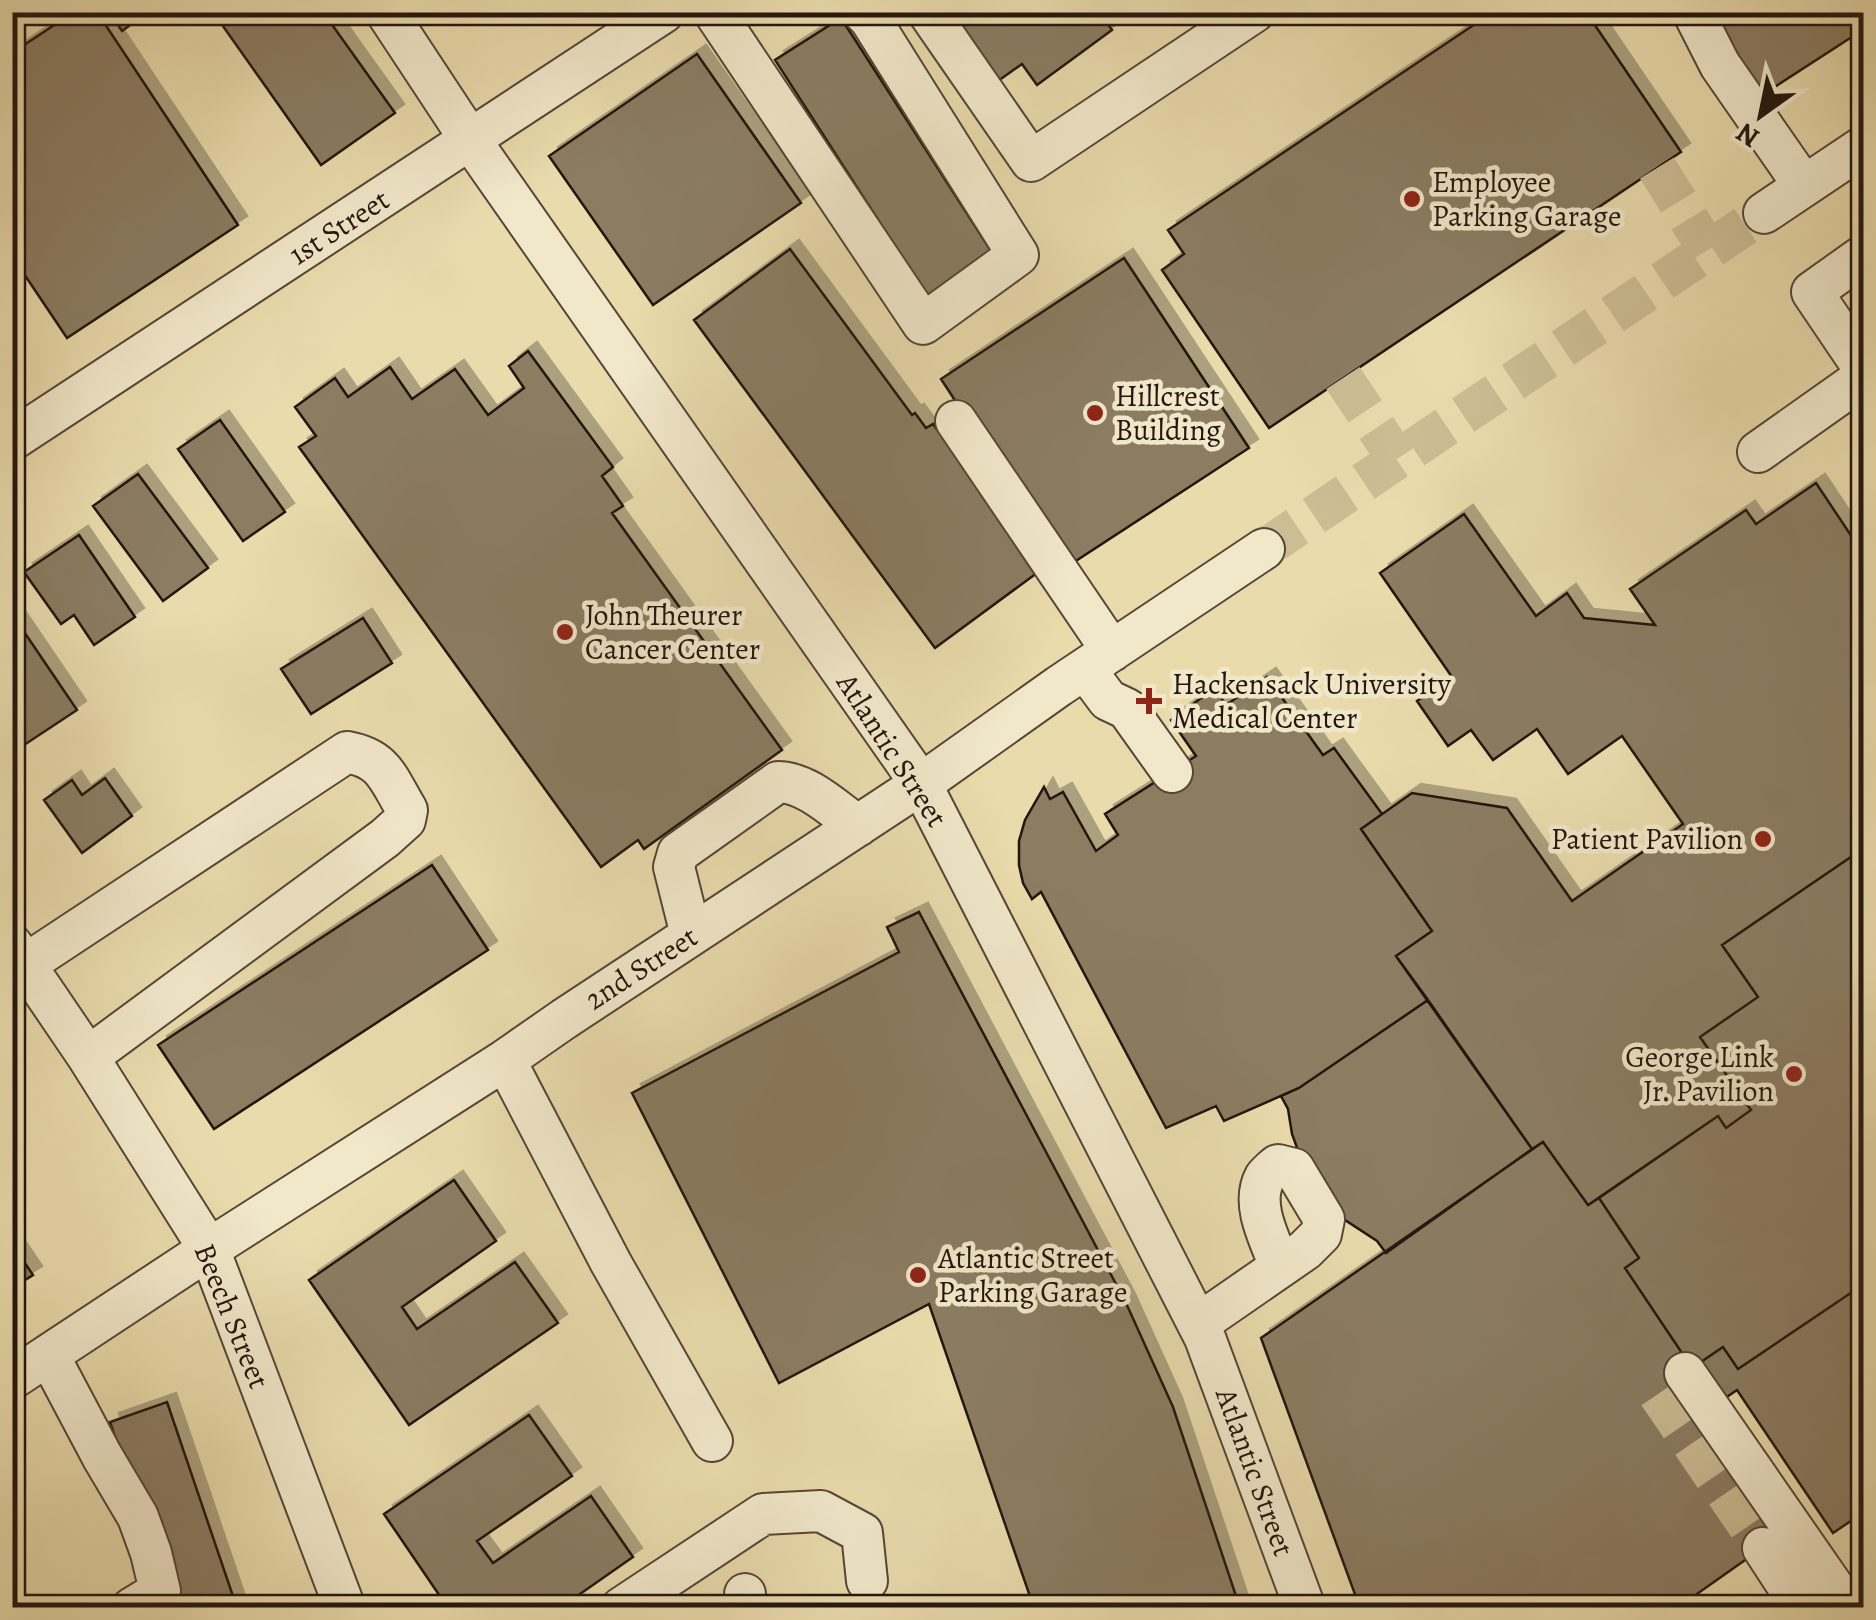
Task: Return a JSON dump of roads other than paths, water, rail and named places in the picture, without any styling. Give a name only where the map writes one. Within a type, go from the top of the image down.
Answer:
[{"type":"street","name":"Atlantic Street","points":[[386,12],[471,141],[921,784],[1205,1338],[1305,1608]]},
{"type":"street","name":"1st Street","points":[[12,440],[664,12]]},
{"type":"street","points":[[714,12],[923,324],[1018,255],[863,12]]},
{"type":"street","points":[[928,12],[1031,161],[1254,12]]},
{"type":"street","points":[[1693,12],[1720,64],[1804,186]]},
{"type":"street","points":[[1764,213],[1864,146]]},
{"type":"street","points":[[1864,255],[1812,292],[1864,369]]},
{"type":"street","points":[[1758,452],[1864,377]]},
{"type":"street","points":[[956,421],[1102,673],[1106,722],[1161,778]]},
{"type":"street","name":"2nd Street","points":[[12,1379],[505,1060],[921,784],[1102,673],[1264,549]]},
{"type":"street","points":[[19,955],[346,752],[365,755],[379,764],[407,810],[405,820],[88,1057]]},
{"type":"street","points":[[691,935],[674,867],[678,853],[778,782],[791,782],[814,794],[858,826]]},
{"type":"street","name":"Beech Street","points":[[19,955],[209,1249],[345,1608]]},
{"type":"street","points":[[505,1060],[611,1263],[712,1441]]},
{"type":"street","points":[[1198,1324],[1280,1266]]},
{"type":"street","points":[[49,1356],[138,1518],[151,1554],[160,1591],[132,1608]]},
{"type":"street","points":[[1685,1373],[1829,1595]]},
{"type":"street","points":[[621,1608],[762,1514],[822,1511],[862,1532],[866,1595]]},
{"type":"street","points":[[1763,1548],[1829,1595]]},
{"type":"tunnel","points":[[1657,168],[1708,250]]},
{"type":"tunnel","points":[[1264,549],[1764,213]]},
{"type":"tunnel","points":[[1343,378],[1397,459]]},
{"type":"tunnel","points":[[1658,1394],[1763,1548]]},
{"type":"place","name":"Employee Parking Garage","points":[[1412,199]]},
{"type":"place","name":"Hillcrest Building","points":[[1095,413]]},
{"type":"place","name":"John Theurer Cancer Center","points":[[565,632]]},
{"type":"place","name":"Hackensack University Medical Center","points":[[1149,701]]},
{"type":"place","name":"Patient Pavilion","points":[[1763,839]]},
{"type":"place","name":"George Link Jr. Pavilion","points":[[1794,1074]]},
{"type":"place","name":"Atlantic Street Parking Garage","points":[[918,1275]]}]
